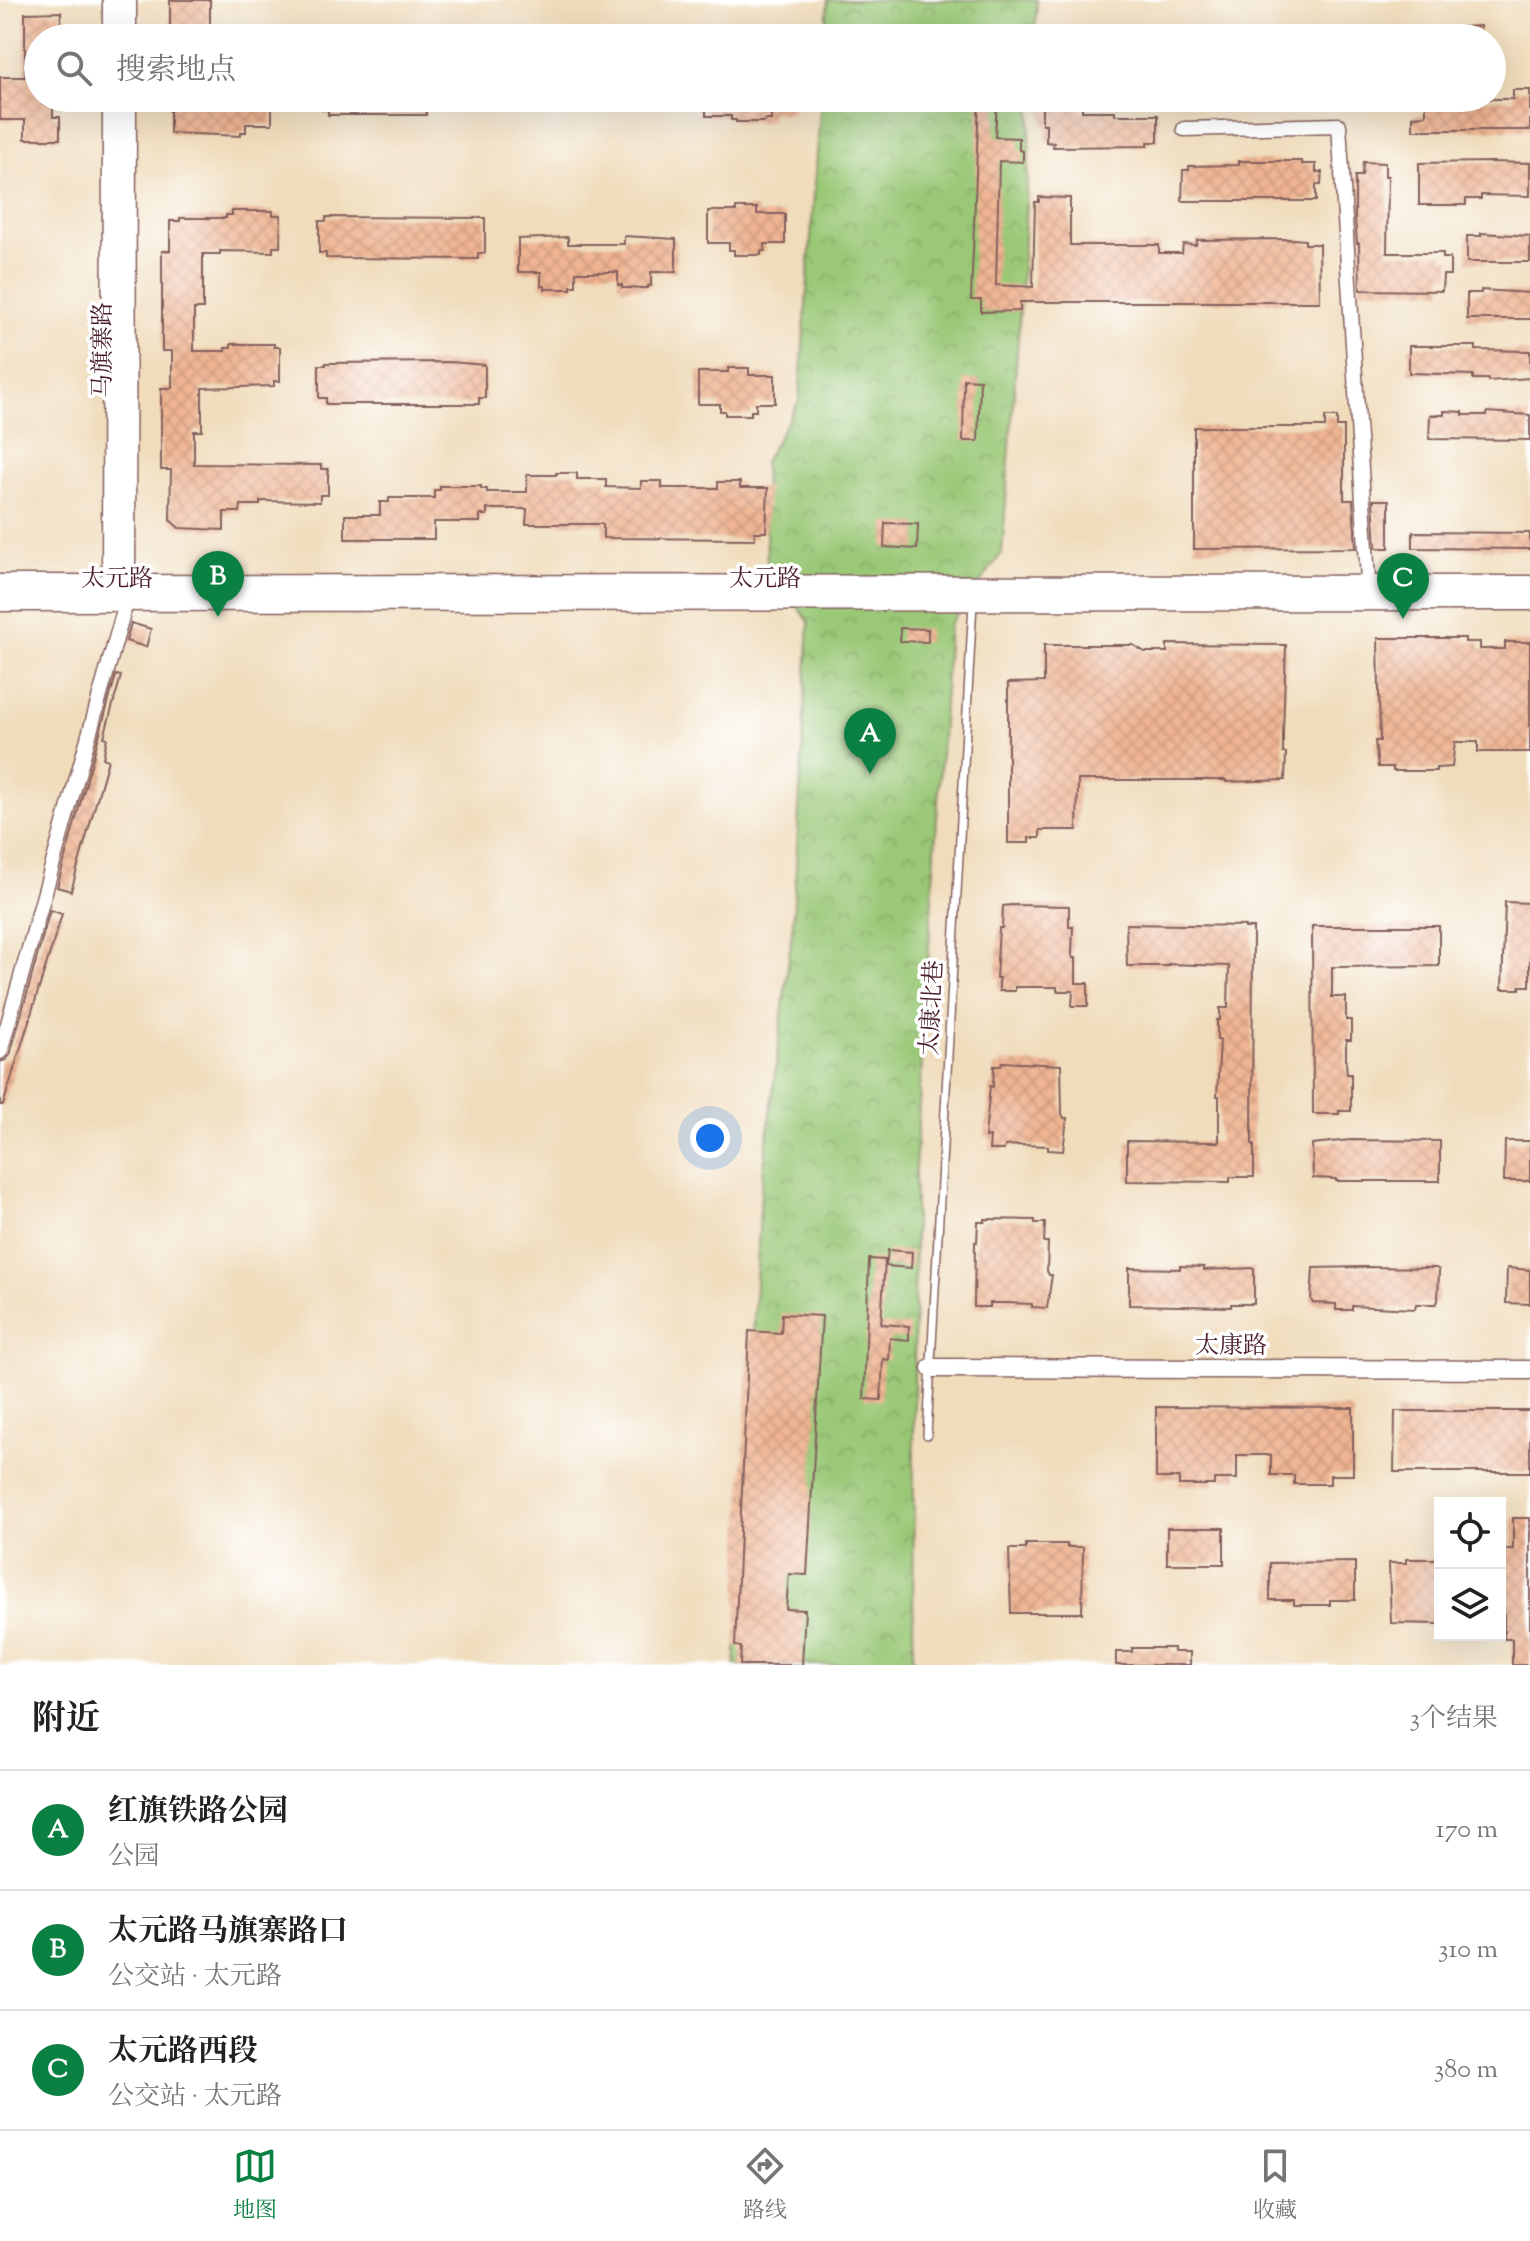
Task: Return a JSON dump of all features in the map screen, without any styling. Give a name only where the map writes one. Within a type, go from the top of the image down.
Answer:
[{"type":"main road","points":[[112,0],[112,24]]},
{"type":"main road","points":[[127,0],[127,24]]},
{"type":"main road","name":"马旗寨路","points":[[112,112],[118,593]]},
{"type":"main road","name":"马旗寨路","points":[[118,593],[127,112]]},
{"type":"main road","name":"太元路","points":[[0,584],[118,593]]},
{"type":"main road","name":"太元路","points":[[0,602],[118,593],[1369,592],[1530,585]]},
{"type":"main road","name":"太元路","points":[[1369,592],[1530,601]]},
{"type":"main road","name":"太康路","points":[[931,1368],[1530,1370]]},
{"type":"street","points":[[1184,129],[1339,125],[1369,592]]},
{"type":"street","points":[[0,1052],[118,593]]},
{"type":"lane","name":"太康北巷","points":[[927,1435],[974,593]]},
{"type":"green space","points":[[828,0],[1037,0],[1036,24],[826,24]]},
{"type":"green space","points":[[820,112],[1031,112],[1002,553],[949,625],[915,1171],[913,1665],[735,1665],[761,1192],[793,923],[809,622],[767,563],[764,462],[799,401]]},
{"type":"building","points":[[170,0],[210,0],[210,24],[170,24]]},
{"type":"building","points":[[61,12],[61,24],[25,24],[25,13]]},
{"type":"building","points":[[0,77],[24,77],[24,112],[53,112],[53,117],[60,117],[60,139],[25,139],[25,120],[0,120]]},
{"type":"building","points":[[1513,90],[1530,90],[1530,130],[1413,130],[1413,116],[1426,115],[1426,112],[1506,112],[1506,99],[1513,99]]},
{"type":"building","points":[[170,112],[272,112],[272,124],[246,124],[246,132],[241,132],[241,136],[170,133]]},
{"type":"building","points":[[328,112],[426,112],[426,115],[328,115]]},
{"type":"building","points":[[706,112],[793,112],[771,113],[771,120],[765,122],[736,122],[731,120],[731,116],[706,116]]},
{"type":"building","points":[[978,112],[996,112],[995,137],[1019,138],[1019,150],[1023,151],[1023,162],[999,161],[996,285],[1033,287],[1035,202],[1039,202],[1039,197],[1070,198],[1070,245],[1159,245],[1159,253],[1182,253],[1183,244],[1196,245],[1197,240],[1293,239],[1305,240],[1305,244],[1319,244],[1320,302],[1020,302],[1020,311],[981,312],[981,300],[971,300]]},
{"type":"building","points":[[1042,112],[1158,115],[1158,142],[1148,142],[1148,146],[1053,147],[1054,143],[1046,142],[1046,124],[1042,124]]},
{"type":"building","points":[[1239,161],[1302,161],[1302,164],[1316,164],[1316,172],[1322,172],[1321,185],[1316,185],[1316,201],[1182,201],[1183,170],[1189,170],[1189,166],[1239,165]]},
{"type":"building","points":[[1363,162],[1385,163],[1385,176],[1388,176],[1387,253],[1443,253],[1443,258],[1450,258],[1450,275],[1443,275],[1442,291],[1360,290],[1355,176],[1362,176]]},
{"type":"building","points":[[1419,163],[1530,163],[1530,196],[1481,195],[1481,199],[1466,199],[1466,205],[1419,205]]},
{"type":"building","points":[[736,208],[757,208],[757,214],[785,214],[785,244],[765,244],[761,255],[734,255],[734,250],[729,250],[729,243],[708,243],[708,211],[736,211]]},
{"type":"building","points":[[232,211],[273,211],[273,215],[281,215],[280,247],[273,247],[273,252],[220,251],[220,254],[203,254],[203,309],[194,309],[194,351],[225,351],[225,348],[231,348],[231,344],[274,344],[274,347],[280,347],[280,381],[274,381],[274,386],[202,388],[202,431],[194,431],[194,464],[321,465],[321,469],[328,469],[328,495],[320,495],[320,502],[260,501],[260,505],[241,505],[240,512],[224,512],[224,530],[179,528],[170,520],[171,470],[161,470],[161,388],[172,388],[172,351],[162,351],[162,251],[170,251],[170,221],[180,221],[180,218],[226,218],[226,215],[232,215]]},
{"type":"building","points":[[326,217],[485,218],[485,253],[478,253],[478,259],[326,258],[326,253],[319,253],[319,221],[326,221]]},
{"type":"building","points":[[1481,233],[1530,236],[1530,262],[1467,262],[1467,236],[1481,236]]},
{"type":"building","points":[[624,236],[676,239],[676,272],[651,272],[651,286],[648,288],[622,288],[618,285],[618,272],[576,272],[576,286],[571,286],[571,289],[545,289],[541,286],[541,272],[518,272],[518,239],[568,237],[568,244],[624,244]]},
{"type":"building","points":[[1481,290],[1530,293],[1530,319],[1467,319],[1467,293],[1481,293]]},
{"type":"building","points":[[1409,346],[1476,346],[1476,350],[1530,351],[1530,378],[1488,381],[1473,379],[1473,375],[1409,373]]},
{"type":"building","points":[[451,362],[485,365],[485,398],[479,398],[479,404],[326,404],[326,398],[319,398],[319,365],[326,363]]},
{"type":"building","points":[[728,368],[749,368],[749,375],[775,375],[775,403],[756,403],[756,411],[751,411],[751,415],[725,415],[725,411],[720,411],[720,404],[698,404],[698,372],[728,372]]},
{"type":"building","points":[[964,379],[980,380],[978,441],[963,441]]},
{"type":"building","points":[[1444,411],[1463,412],[1463,415],[1487,415],[1487,412],[1530,415],[1530,440],[1429,439],[1430,415],[1444,415]]},
{"type":"building","points":[[1325,417],[1337,417],[1337,427],[1344,427],[1344,500],[1353,500],[1356,548],[1194,549],[1194,427],[1325,427]]},
{"type":"building","points":[[577,473],[577,479],[606,479],[606,487],[641,488],[641,481],[662,481],[662,488],[718,488],[718,482],[740,482],[740,488],[768,488],[766,532],[755,532],[755,539],[603,538],[603,524],[526,524],[527,509],[487,509],[487,515],[480,515],[480,522],[434,522],[434,539],[345,539],[345,515],[380,515],[380,502],[389,502],[389,498],[434,498],[434,490],[440,490],[440,486],[481,486],[487,492],[527,492],[527,475]]},
{"type":"building","points":[[1373,500],[1389,500],[1389,548],[1376,548]]},
{"type":"building","points":[[885,523],[918,524],[917,549],[884,547]]},
{"type":"building","points":[[1413,532],[1530,533],[1530,549],[1413,548]]},
{"type":"building","points":[[131,623],[151,629],[146,647],[126,641]]},
{"type":"building","points":[[900,628],[928,629],[928,642],[900,641]]},
{"type":"building","points":[[1378,638],[1465,638],[1465,642],[1480,642],[1480,649],[1505,649],[1505,642],[1530,642],[1530,752],[1478,752],[1478,742],[1455,742],[1452,767],[1436,768],[1436,771],[1393,771],[1393,767],[1378,767],[1375,741],[1380,741]]},
{"type":"building","points":[[1167,644],[1286,645],[1285,780],[1078,780],[1077,830],[1040,830],[1040,838],[1029,838],[1029,843],[1008,843],[1008,683],[1044,682],[1044,645],[1133,645],[1145,652],[1167,652]]},
{"type":"building","points":[[116,675],[121,676],[104,737],[107,738],[103,758],[108,760],[71,891],[57,887]]},
{"type":"building","points":[[1505,902],[1530,903],[1530,986],[1520,986],[1520,989],[1502,989]]},
{"type":"building","points":[[1003,906],[1069,906],[1076,983],[1088,983],[1088,1006],[1072,1006],[1073,991],[1057,991],[1057,987],[1015,987],[1015,991],[999,991],[999,978],[996,978],[999,928],[1002,928]]},
{"type":"building","points":[[50,910],[62,914],[3,1105],[0,1105],[0,1062],[10,1055]]},
{"type":"building","points":[[1126,924],[1253,928],[1254,1177],[1230,1177],[1230,1182],[1127,1181],[1127,1141],[1219,1142],[1217,1096],[1220,1040],[1217,1040],[1217,1020],[1220,1020],[1220,1008],[1228,1008],[1229,966],[1127,966]]},
{"type":"building","points":[[1312,926],[1439,926],[1439,966],[1332,967],[1332,997],[1346,997],[1346,1020],[1351,1020],[1351,1040],[1346,1040],[1346,1063],[1347,1074],[1351,1074],[1351,1111],[1339,1111],[1339,1114],[1313,1114]]},
{"type":"building","points":[[1002,1062],[1061,1065],[1062,1114],[1067,1118],[1063,1151],[1048,1150],[1048,1146],[1021,1145],[989,1150],[990,1137],[985,1137],[990,1086],[993,1087],[994,1066],[1001,1066]]},
{"type":"building","points":[[1351,1140],[1440,1141],[1440,1181],[1336,1181],[1313,1178],[1312,1144]]},
{"type":"building","points":[[1505,1141],[1530,1141],[1530,1181],[1504,1181]]},
{"type":"building","points":[[985,1219],[1045,1223],[1047,1271],[1052,1275],[1047,1308],[1005,1303],[974,1307],[975,1242],[978,1222],[985,1222]]},
{"type":"building","points":[[888,1250],[912,1252],[911,1268],[886,1266]]},
{"type":"building","points":[[869,1259],[885,1260],[881,1324],[909,1326],[909,1340],[890,1338],[889,1360],[883,1359],[881,1400],[864,1399]]},
{"type":"building","points":[[1180,1266],[1204,1267],[1204,1270],[1254,1268],[1254,1304],[1231,1304],[1231,1307],[1129,1305],[1129,1268],[1180,1269]]},
{"type":"building","points":[[1313,1268],[1436,1268],[1439,1270],[1438,1301],[1436,1304],[1416,1304],[1415,1309],[1352,1306],[1352,1310],[1336,1310],[1336,1304],[1313,1303]]},
{"type":"building","points":[[1507,1268],[1530,1270],[1530,1304],[1506,1303]]},
{"type":"building","points":[[782,1314],[822,1316],[807,1575],[789,1574],[786,1609],[805,1610],[802,1665],[740,1665],[741,1647],[735,1646],[749,1331],[781,1333]]},
{"type":"building","points":[[1156,1407],[1353,1408],[1353,1475],[1330,1475],[1330,1484],[1294,1484],[1294,1475],[1271,1475],[1271,1455],[1237,1455],[1237,1479],[1214,1479],[1214,1485],[1179,1485],[1179,1478],[1156,1478]]},
{"type":"building","points":[[1395,1411],[1530,1411],[1530,1472],[1394,1472]]},
{"type":"building","points":[[1513,1518],[1530,1518],[1530,1665],[1512,1665],[1512,1639],[1506,1639],[1506,1549],[1513,1549]]},
{"type":"building","points":[[1167,1528],[1224,1528],[1224,1564],[1167,1564]]},
{"type":"building","points":[[1026,1544],[1083,1547],[1082,1613],[1011,1613],[1009,1549],[1026,1549]]},
{"type":"building","points":[[1406,1559],[1434,1559],[1434,1624],[1391,1623],[1389,1563],[1406,1563]]},
{"type":"building","points":[[1355,1562],[1355,1600],[1330,1600],[1330,1605],[1294,1605],[1294,1600],[1270,1600],[1270,1563]]},
{"type":"building","points":[[1132,1648],[1173,1648],[1173,1652],[1190,1652],[1190,1665],[1116,1665],[1116,1652],[1132,1652]]},
{"type":"place","name":"太元路马旗寨路口","points":[[218,617]]},
{"type":"place","name":"太元路西段","points":[[1403,619]]},
{"type":"place","name":"红旗铁路公园","points":[[870,774]]}]
